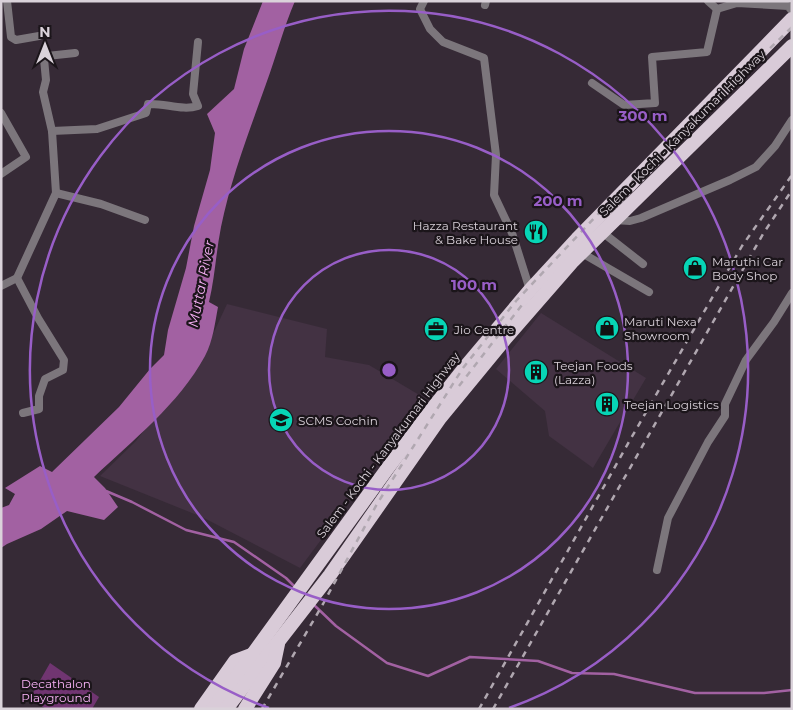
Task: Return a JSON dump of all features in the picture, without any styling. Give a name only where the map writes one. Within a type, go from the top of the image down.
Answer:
[{"type":"highway","name":"Salem - Kochi - Kanyakumari Highway","points":[[213,709],[316,565],[436,404],[530,290],[577,238],[787,24]]},
{"type":"highway","points":[[787,24],[792,41]]},
{"type":"highway","name":"Salem - Kochi - Kanyakumari Highway","points":[[226,709],[330,575],[440,418],[505,340],[602,232],[792,46]]},
{"type":"highway","points":[[245,709],[274,663],[279,641]]},
{"type":"highway","points":[[201,709],[234,661],[251,655]]},
{"type":"street","points":[[7,1],[10,37],[16,40],[39,36]]},
{"type":"street","points":[[424,1],[420,9],[430,29],[443,42],[484,58],[496,154],[494,195],[512,233],[530,290]]},
{"type":"street","points":[[708,1],[717,9]]},
{"type":"street","points":[[717,9],[738,3],[788,6],[792,11]]},
{"type":"street","points":[[592,83],[624,106],[655,103],[652,56],[707,52],[717,9]]},
{"type":"street","points":[[52,131],[97,129],[146,113],[148,104],[157,103],[190,109],[198,106],[193,94],[198,42]]},
{"type":"street","points":[[1,286],[17,278],[56,193],[52,131],[43,92],[46,80],[44,60],[47,56],[75,53]]},
{"type":"street","points":[[1,113],[26,157],[1,174]]},
{"type":"street","points":[[614,220],[630,221],[641,218],[752,170],[769,154],[792,120]]},
{"type":"street","points":[[56,193],[101,204],[145,220]]},
{"type":"street","points":[[602,232],[643,264]]},
{"type":"street","points":[[582,253],[650,292]]},
{"type":"street","points":[[17,278],[38,318],[64,360],[62,370],[45,379],[39,396],[39,409],[23,413]]},
{"type":"street","points":[[657,570],[668,518],[708,442],[725,416],[725,404],[746,360],[774,322],[792,293]]},
{"type":"shaded area","name":"SCMS Cochin","points":[[227,304],[327,329],[325,357],[369,365],[426,399],[300,568],[202,517],[100,476],[136,441],[207,347]]},
{"type":"shaded area","points":[[541,313],[646,378],[593,468],[549,436],[545,411],[496,369]]},
{"type":"green space","name":"Decathalon Playground","points":[[50,663],[99,697],[92,709],[46,709],[30,698]]},
{"type":"water","name":"Muttar River","points":[[263,1],[295,1],[241,155],[225,209],[209,302],[218,307],[208,350],[194,373],[169,406],[94,477],[105,488],[118,507],[104,520],[67,511],[41,529],[1,548],[1,508],[9,505],[15,494],[5,488],[40,466],[52,472],[119,407],[164,355],[168,330],[186,268],[194,226],[210,170],[215,133],[207,114],[234,89],[244,49]]},
{"type":"waterway","points":[[106,491],[132,502],[186,530],[234,542],[286,578],[295,587]]},
{"type":"waterway","points":[[313,604],[336,626],[387,663],[428,676],[470,657],[538,661],[572,673],[614,674],[695,693],[764,693],[792,690]]},
{"type":"railway","points":[[262,709],[323,604],[377,504],[463,368],[516,301],[599,213],[792,27]]},
{"type":"railway","points":[[479,709],[630,440],[742,246],[792,175]]},
{"type":"railway","points":[[493,709],[763,234],[792,190]]},
{"type":"railway","points":[[459,386],[525,301]]},
{"type":"place","name":"Hazza Restaurant & Bake House","points":[[536,232]]},
{"type":"place","name":"Maruthi Car Body Shop","points":[[695,268]]},
{"type":"place","name":"Maruti Nexa Showroom","points":[[607,328]]},
{"type":"place","name":"Jio Centre","points":[[436,329]]},
{"type":"place","name":"Teejan Foods (Lazza)","points":[[536,372]]},
{"type":"place","name":"Teejan Logistics","points":[[607,404]]},
{"type":"place","name":"SCMS Cochin","points":[[281,420]]}]
